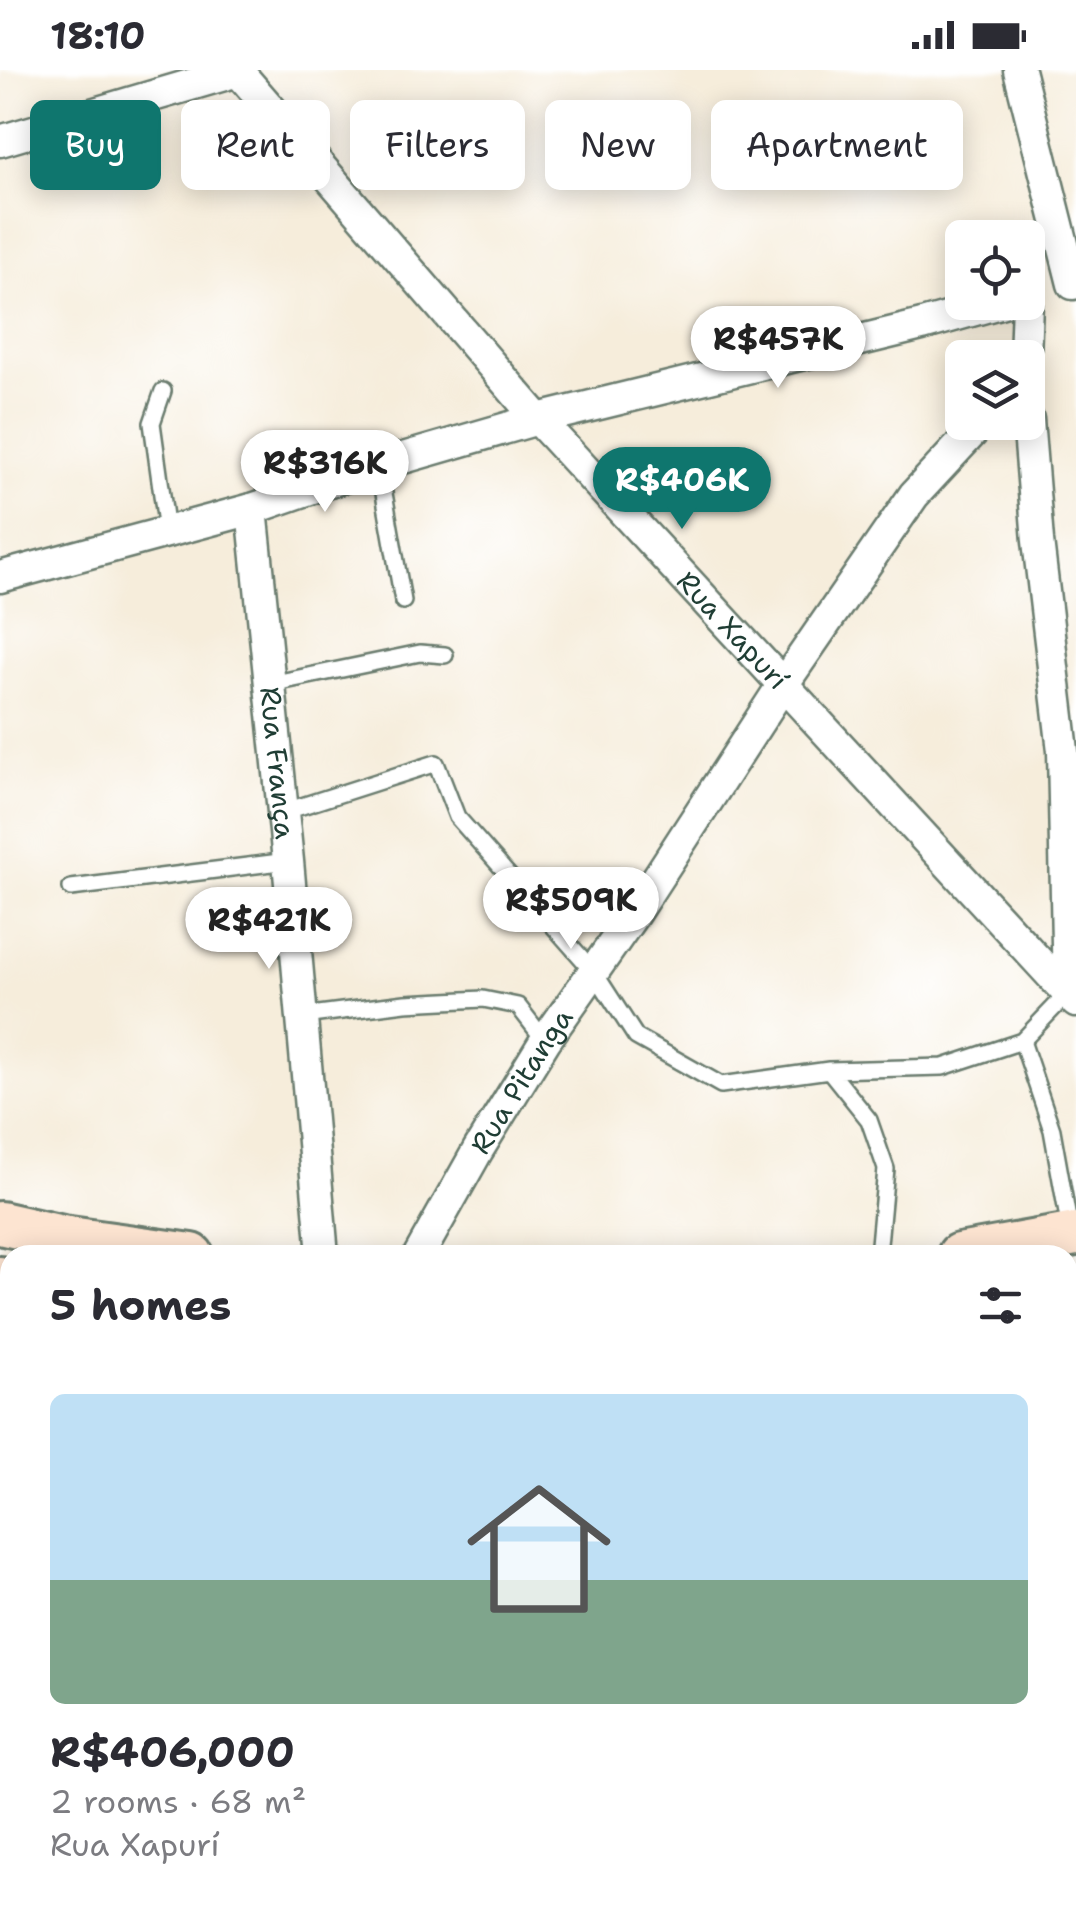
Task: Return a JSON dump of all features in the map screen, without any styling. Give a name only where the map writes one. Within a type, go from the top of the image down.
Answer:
[{"type":"main road","points":[[0,1224],[124,1245]]},
{"type":"main road","points":[[1016,1245],[1073,1235]]},
{"type":"street","points":[[0,141],[239,70]]},
{"type":"street","name":"Rua Xapurí","points":[[239,70],[538,420],[1072,998]]},
{"type":"street","points":[[1019,70],[1074,283],[1045,292]]},
{"type":"street","points":[[0,577],[252,508],[379,465],[538,420],[945,317]]},
{"type":"street","name":"Rua Pitanga","points":[[425,1245],[545,1041],[782,686],[914,495],[965,440]]},
{"type":"street","points":[[1030,440],[1062,751],[1072,998]]},
{"type":"street","name":"Rua França","points":[[252,508],[322,1245]]},
{"type":"lane","points":[[162,391],[152,423],[167,532]]},
{"type":"lane","points":[[379,465],[403,601]]},
{"type":"lane","points":[[270,684],[420,653],[444,655]]},
{"type":"lane","points":[[283,812],[436,762],[457,817],[594,972],[636,1037],[721,1085],[829,1070],[943,1067],[1022,1041],[1072,998]]},
{"type":"lane","points":[[71,888],[288,861]]},
{"type":"lane","points":[[303,1016],[483,999],[518,1006],[545,1041]]},
{"type":"lane","points":[[1022,1041],[1052,1130],[1073,1235]]},
{"type":"lane","points":[[829,1070],[869,1120],[886,1169],[879,1245]]}]
